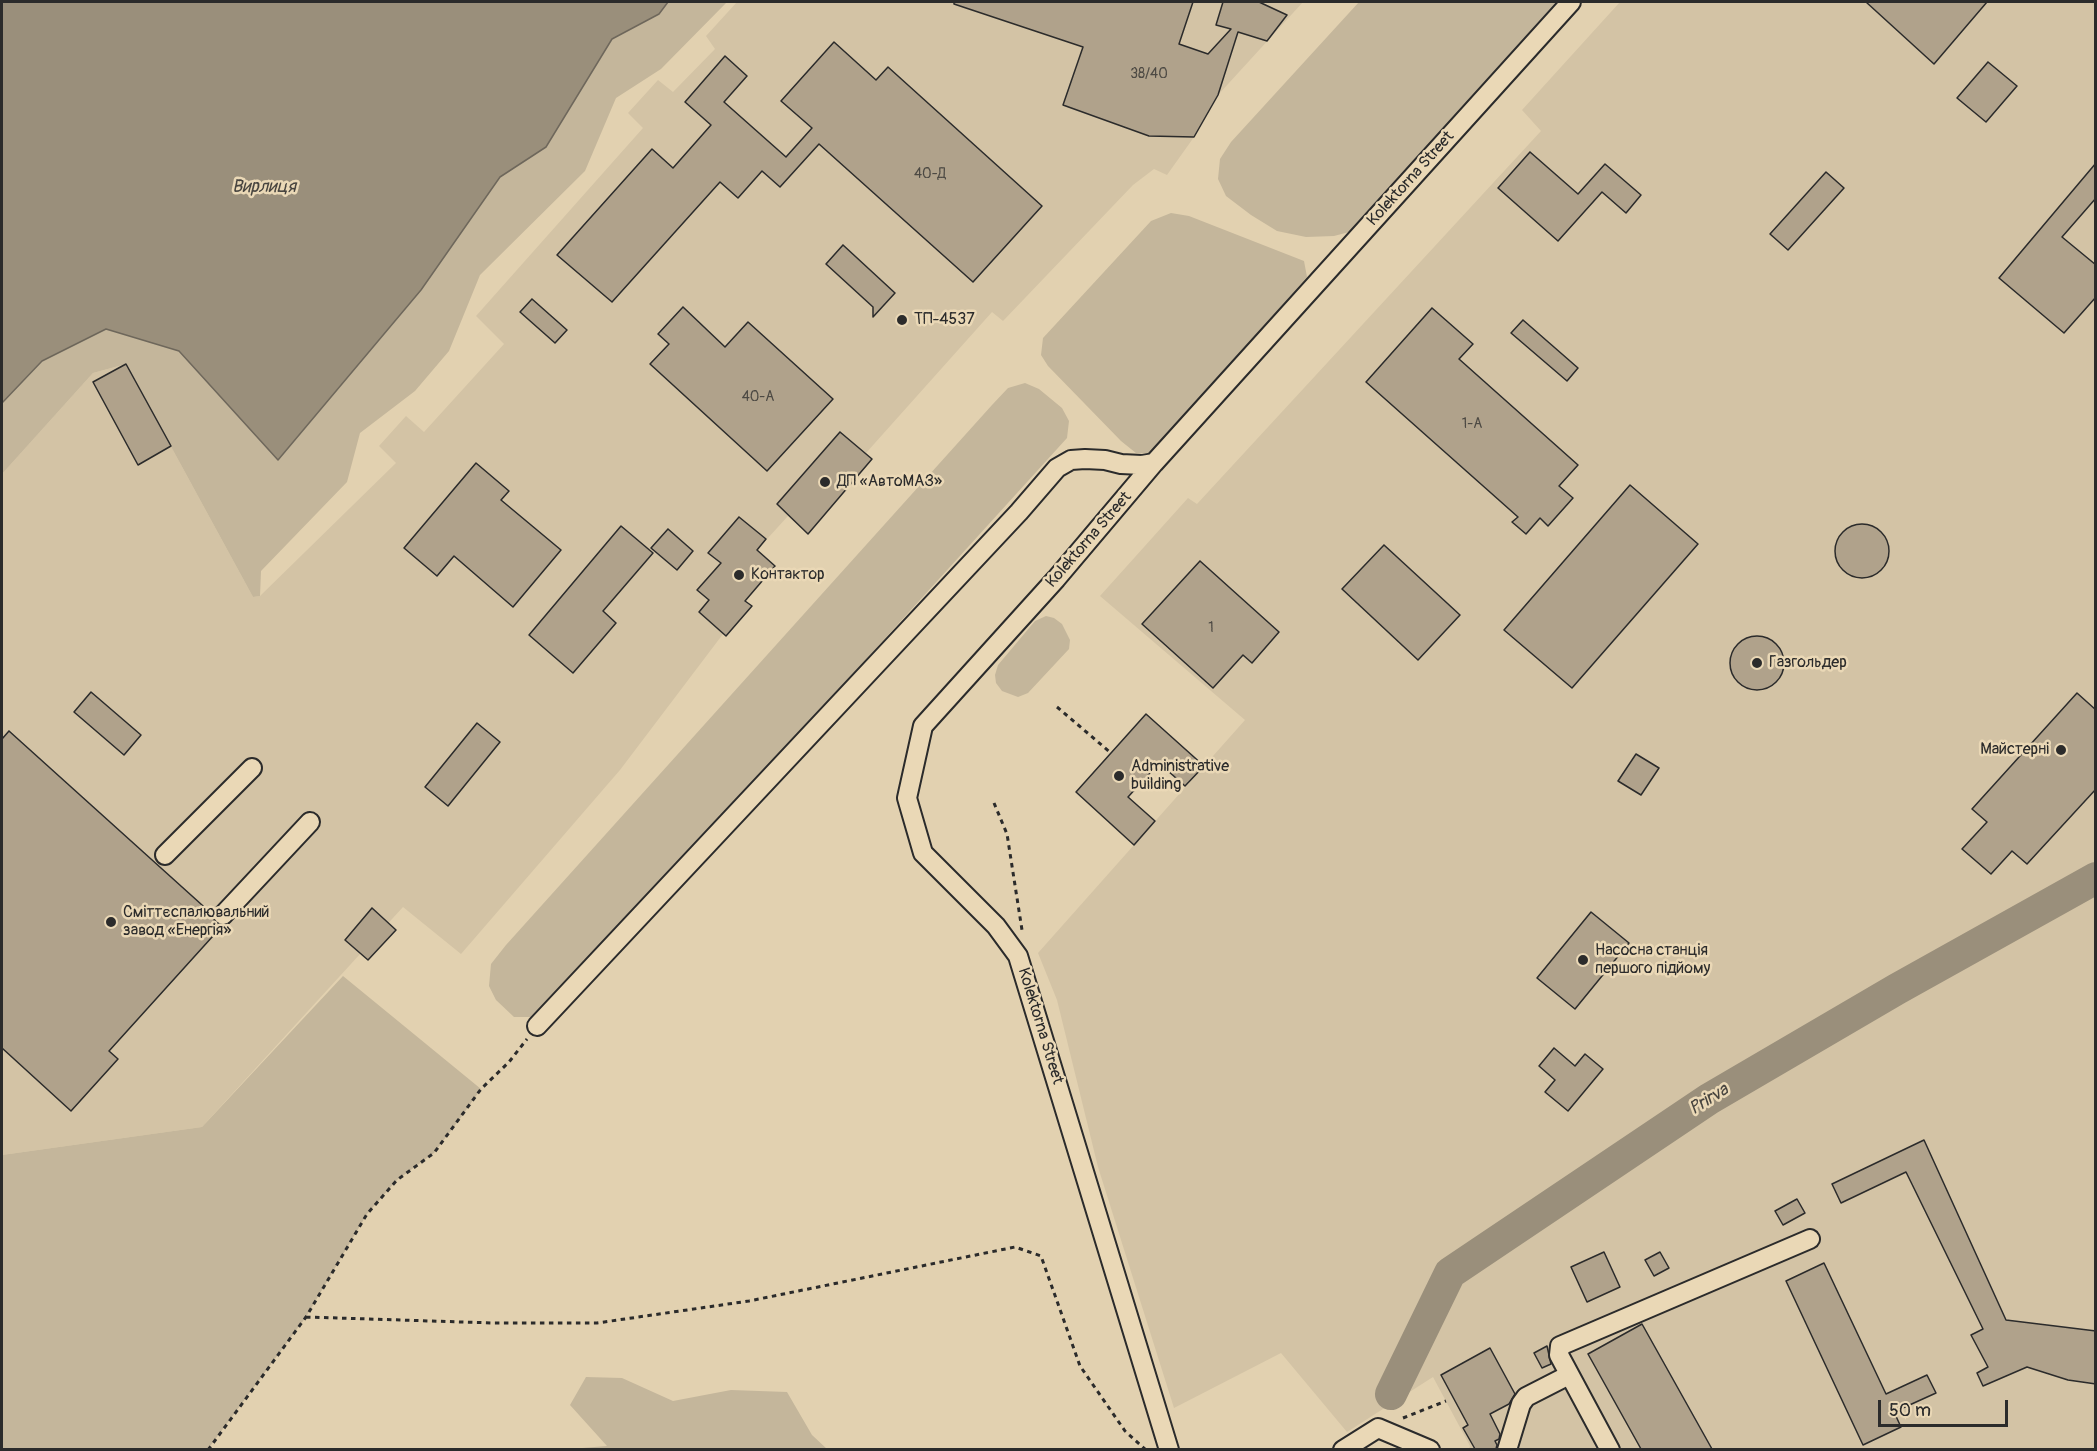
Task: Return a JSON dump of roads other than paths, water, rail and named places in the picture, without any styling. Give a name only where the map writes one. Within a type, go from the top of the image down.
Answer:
[{"type":"street","name":"Kolektorna Street","points":[[1169,1449],[1018,956],[996,926],[923,853],[907,798],[923,726],[1056,579],[1154,463],[1571,2]]},
{"type":"street","name":"Kolektorna Street","points":[[537,1026],[1003,530],[1057,468],[1071,460],[1085,459],[1121,464],[1154,463]]},
{"type":"street","points":[[165,855],[252,768]]},
{"type":"street","points":[[223,915],[310,822]]},
{"type":"street","points":[[1610,1449],[1569,1375],[1558,1352],[1560,1346],[1810,1239]]},
{"type":"street","points":[[1507,1449],[1521,1404],[1526,1397],[1569,1375]]},
{"type":"street","points":[[1342,1449],[1378,1428],[1430,1449]]},
{"type":"water","name":"Вирлиця","points":[[2,2],[668,2],[659,14],[612,39],[546,147],[500,177],[421,290],[278,460],[179,351],[106,329],[42,361],[2,403]]},
{"type":"waterway","name":"Prirva","points":[[1391,1394],[1450,1273],[1709,1099],[1897,989],[2096,878]]},
{"type":"place","name":"ТП-4537","points":[[902,320]]},
{"type":"place","name":"ДП «АвтоМАЗ»","points":[[825,482]]},
{"type":"place","name":"Контактор","points":[[739,575]]},
{"type":"place","name":"Газгольдер","points":[[1757,663]]},
{"type":"place","name":"Майстерні","points":[[2061,750]]},
{"type":"place","name":"Administrative building","points":[[1119,776]]},
{"type":"place","name":"Сміттєспалювальний завод «Енергія»","points":[[111,922]]},
{"type":"place","name":"Насосна станція першого підйому","points":[[1583,960]]}]
